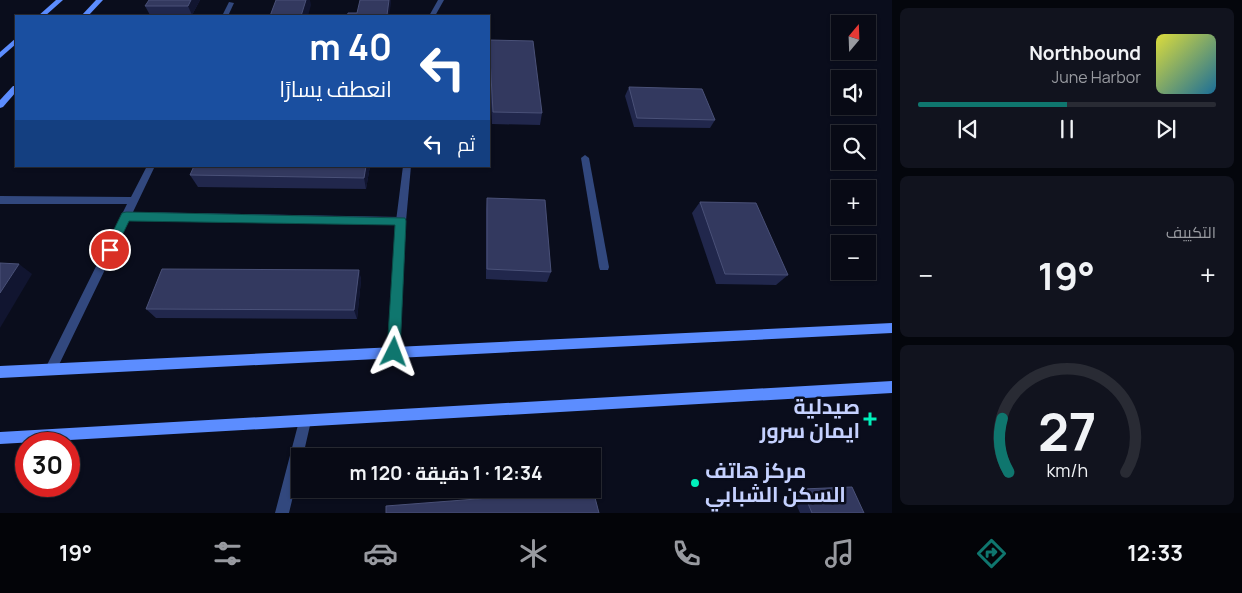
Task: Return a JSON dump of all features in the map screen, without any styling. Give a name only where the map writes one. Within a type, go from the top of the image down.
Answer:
[{"type":"street","points":[[42,15],[60,0]]},
{"type":"street","points":[[85,15],[100,0]]},
{"type":"street","points":[[433,15],[441,0]]},
{"type":"street","points":[[225,15],[231,3]]},
{"type":"street","points":[[0,56],[15,41]]},
{"type":"street","points":[[0,105],[15,89]]},
{"type":"street","points":[[585,158],[604,267]]},
{"type":"street","points":[[51,369],[151,167]]},
{"type":"street","points":[[394,352],[401,221],[407,167]]},
{"type":"street","points":[[0,200],[134,201]]},
{"type":"street","points":[[126,216],[401,221]]},
{"type":"street","points":[[0,372],[892,328]]},
{"type":"street","points":[[0,438],[892,387]]},
{"type":"street","points":[[282,513],[305,420]]},
{"type":"building","points":[[149,0],[191,0],[188,6],[145,6]]},
{"type":"building","points":[[276,0],[306,0],[301,15],[270,15]]},
{"type":"building","points":[[360,0],[389,0],[387,15],[347,15],[348,13],[357,13]]},
{"type":"building","points":[[490,40],[533,41],[542,113],[493,112]]},
{"type":"building","points":[[629,87],[702,89],[715,120],[637,118]]},
{"type":"building","points":[[194,167],[366,167],[364,178],[190,175]]},
{"type":"building","points":[[487,198],[545,200],[551,272],[487,269]]},
{"type":"building","points":[[700,202],[756,203],[788,275],[725,274]]},
{"type":"building","points":[[0,263],[19,264],[0,293]]},
{"type":"building","points":[[162,269],[359,270],[354,310],[146,309]]},
{"type":"building","points":[[852,487],[864,513],[812,513],[802,489]]},
{"type":"building","points":[[490,498],[595,498],[599,513],[386,513],[386,506]]},
{"type":"place","name":"صيدلية ايمان سرور","points":[[870,419]]},
{"type":"place","name":"مركز هاتف السكن الشبابي","points":[[695,483]]},
{"type":"route","points":[[110,250],[126,216],[401,221],[394,352]]}]
